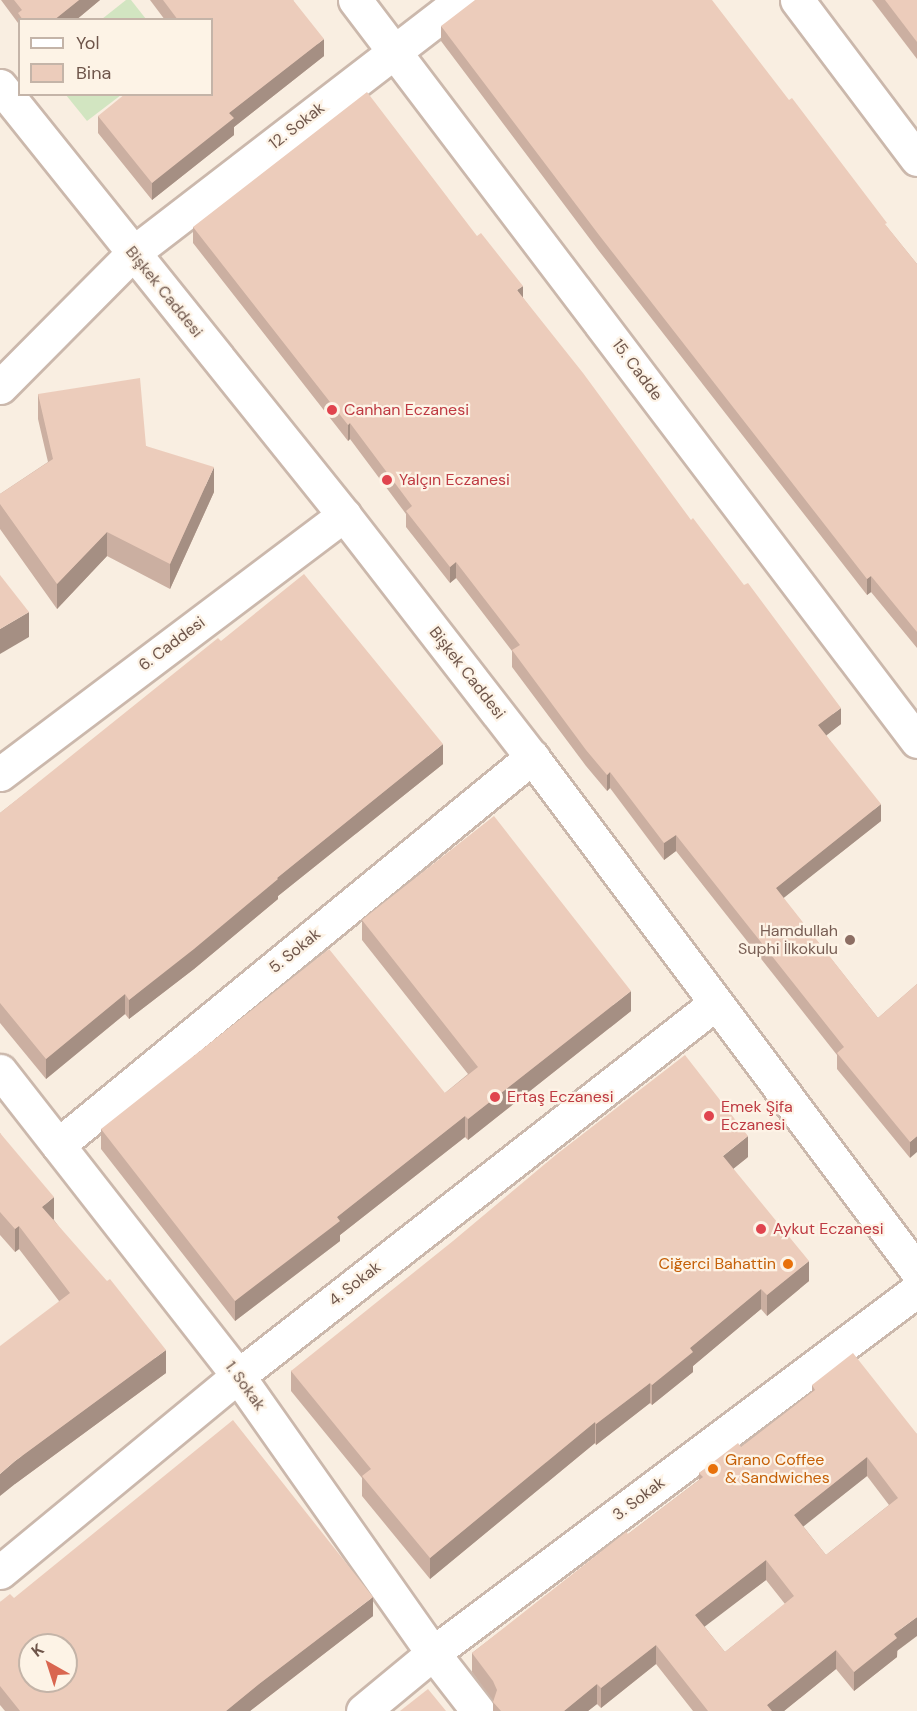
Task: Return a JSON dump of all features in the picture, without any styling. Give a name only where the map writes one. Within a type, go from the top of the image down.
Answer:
[{"type":"street","name":"15. Cadde","points":[[355,0],[395,49],[917,741]]},
{"type":"street","name":"12. Sokak","points":[[0,387],[133,253],[461,0]]},
{"type":"street","points":[[797,0],[917,159]]},
{"type":"street","name":"Bişkek Caddesi","points":[[0,86],[344,515],[532,758],[917,1271]]},
{"type":"street","name":"6. Caddesi","points":[[0,774],[344,515]]},
{"type":"street","name":"5. Sokak","points":[[58,1145],[532,758]]},
{"type":"street","name":"4. Sokak","points":[[0,1572],[238,1376],[717,1003]]},
{"type":"street","name":"1. Sokak","points":[[0,1071],[238,1376],[433,1653],[478,1711]]},
{"type":"street","name":"3. Sokak","points":[[363,1711],[433,1653],[917,1290]]},
{"type":"green space","points":[[126,0],[131,0],[145,18],[103,18]]},
{"type":"green space","points":[[67,96],[120,96],[87,121]]},
{"type":"building","points":[[14,0],[79,0],[56,18],[22,18],[18,13],[22,10]]},
{"type":"building","points":[[163,0],[293,0],[324,39],[229,113],[234,118],[152,183],[98,116],[123,96],[213,96],[213,18],[176,18]]},
{"type":"building","points":[[475,0],[712,0],[789,100],[792,98],[917,264],[917,632],[871,576],[867,579],[599,235],[441,26]]},
{"type":"building","points":[[885,0],[917,0],[917,42]]},
{"type":"building","points":[[367,92],[477,236],[481,233],[523,286],[517,290],[583,373],[691,520],[693,518],[744,585],[748,583],[841,708],[818,725],[881,804],[776,888],[878,1018],[917,984],[917,1136],[910,1142],[837,1053],[844,1047],[676,835],[664,843],[610,772],[607,775],[586,750],[512,650],[520,645],[456,562],[450,567],[406,511],[412,506],[350,423],[348,425],[193,227]]},
{"type":"building","points":[[140,378],[146,446],[214,467],[170,564],[107,532],[57,584],[0,504],[0,494],[53,459],[38,394]]},
{"type":"building","points":[[304,574],[443,744],[277,878],[194,949],[129,1000],[125,994],[46,1059],[0,1003],[0,813],[218,638],[221,641]]},
{"type":"building","points":[[0,575],[29,612],[0,629]]},
{"type":"building","points":[[494,816],[631,991],[468,1119],[465,1116],[337,1217],[340,1221],[235,1301],[101,1129],[329,949],[445,1093],[478,1067],[362,920]]},
{"type":"building","points":[[685,1055],[748,1136],[723,1156],[809,1261],[767,1295],[761,1289],[690,1348],[693,1352],[652,1385],[650,1383],[596,1424],[595,1422],[430,1558],[362,1476],[371,1469],[291,1371],[557,1154]]},
{"type":"building","points":[[0,1133],[54,1197],[42,1207],[107,1281],[110,1279],[166,1350],[0,1474],[0,1346],[70,1293],[19,1226],[15,1229],[0,1212]]},
{"type":"building","points":[[853,1353],[917,1434],[917,1617],[894,1634],[897,1638],[854,1672],[836,1650],[767,1705],[772,1711],[708,1711],[656,1645],[601,1688],[597,1684],[564,1711],[501,1711],[493,1702],[497,1690],[493,1681],[472,1653],[626,1532],[628,1534],[703,1477],[699,1473],[738,1443],[741,1447],[815,1390],[812,1385]],"holes":[[[867,1457],[898,1498],[826,1555],[794,1515]],[[766,1560],[794,1596],[725,1652],[695,1615]]]},
{"type":"building","points":[[233,1420],[373,1597],[226,1711],[20,1711],[0,1686],[0,1602],[10,1594],[14,1598]]},
{"type":"building","points":[[428,1689],[446,1711],[400,1711]]},
{"type":"place","name":"Canhan Eczanesi","points":[[332,410]]},
{"type":"place","name":"Yalçın Eczanesi","points":[[387,480]]},
{"type":"place","name":"Hamdullah Suphi İlkokulu","points":[[850,940]]},
{"type":"place","name":"Ertaş Eczanesi","points":[[495,1097]]},
{"type":"place","name":"Emek Şifa Eczanesi","points":[[709,1116]]},
{"type":"place","name":"Aykut Eczanesi","points":[[761,1229]]},
{"type":"place","name":"Ciğerci Bahattin","points":[[788,1264]]},
{"type":"place","name":"Grano Coffee & Sandwiches","points":[[713,1469]]}]
